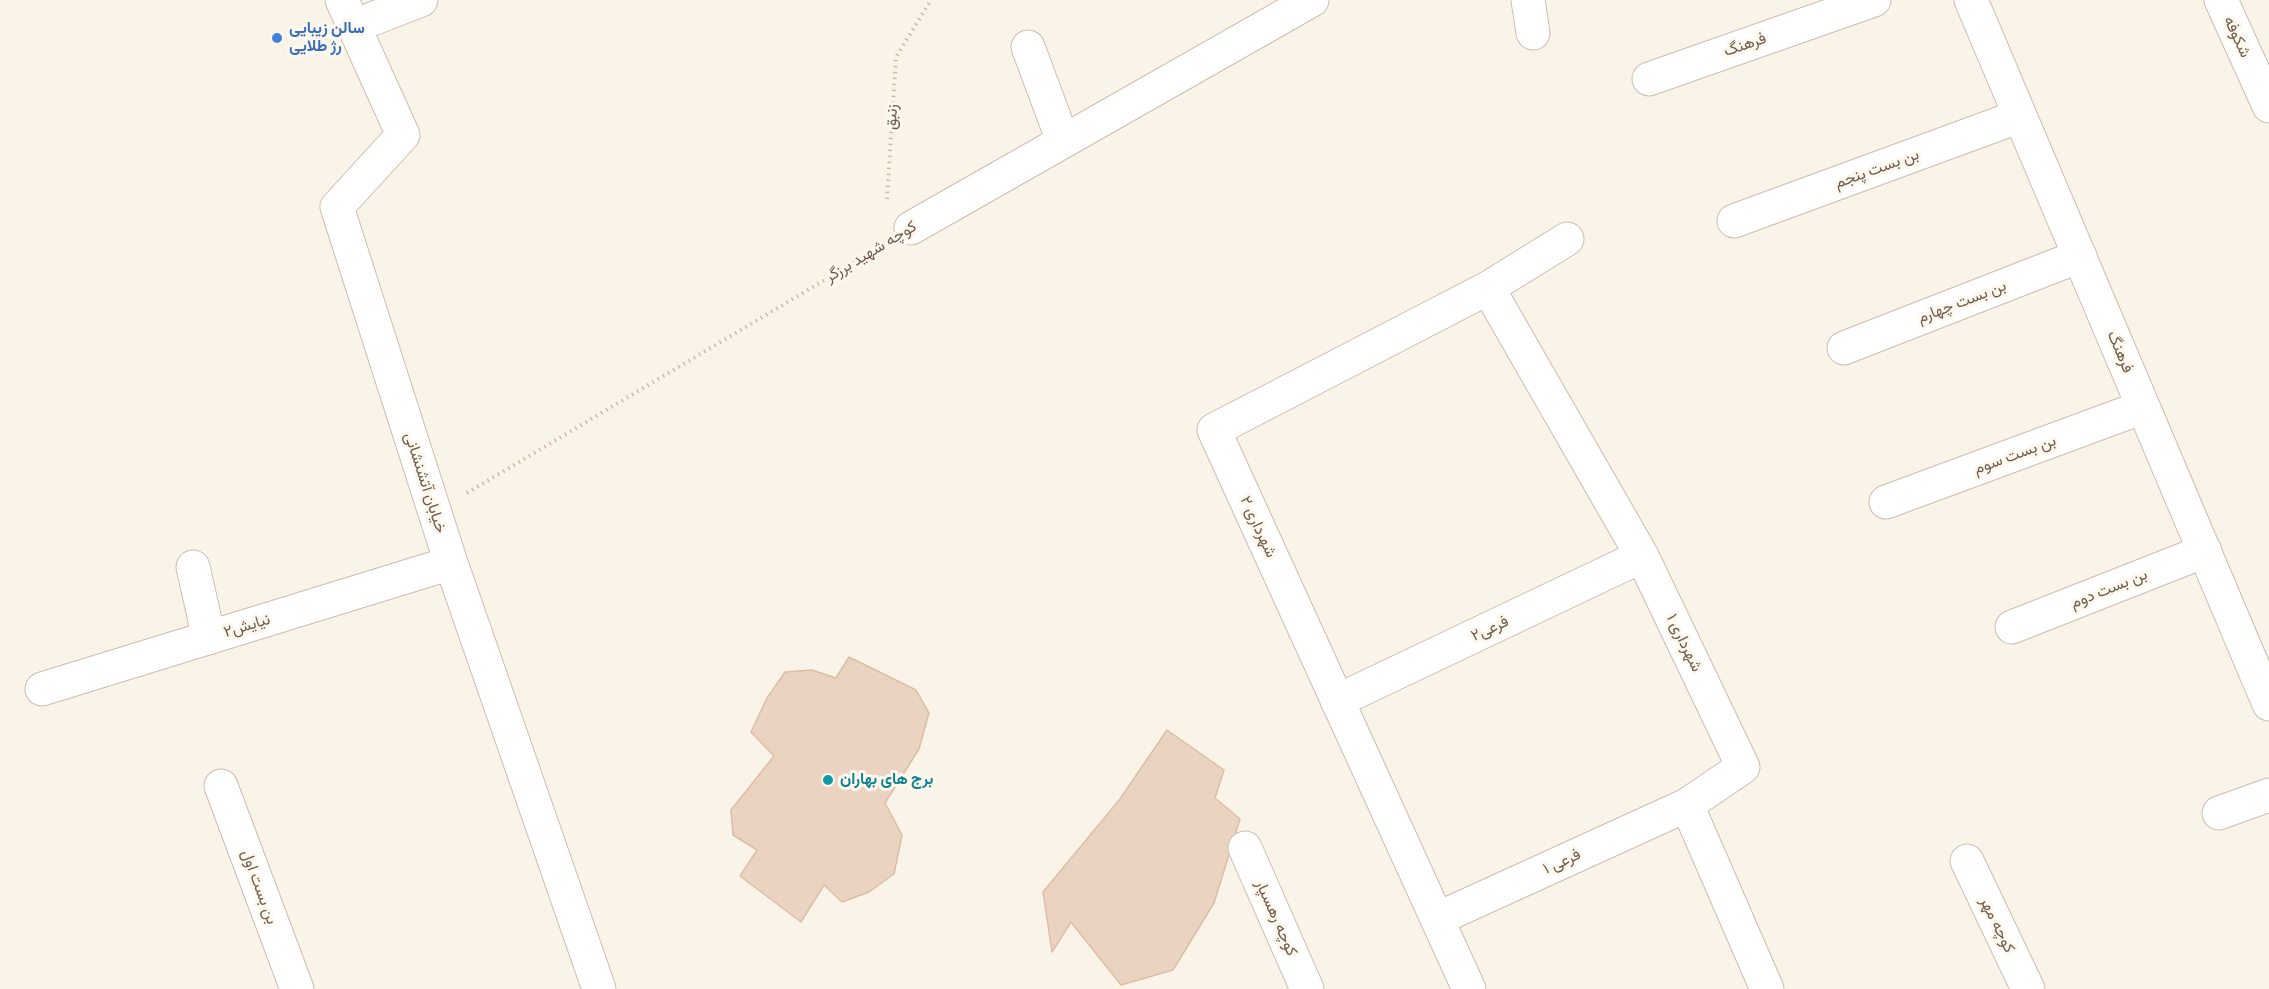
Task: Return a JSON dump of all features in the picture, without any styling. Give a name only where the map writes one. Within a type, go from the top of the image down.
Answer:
[{"type":"street","points":[[348,13],[421,0]]},
{"type":"street","name":"کوچه شهید برزگر","points":[[899,218],[1064,141],[1275,9],[1312,0]]},
{"type":"street","points":[[1528,0],[1533,33]]},
{"type":"street","name":"فرهنگ","points":[[1649,79],[1874,0]]},
{"type":"street","name":"فرهنگ","points":[[1971,0],[2269,704]]},
{"type":"street","name":"شکوفه","points":[[2220,0],[2260,65],[2269,106]]},
{"type":"street","name":"خیابان آتشنشانی","points":[[348,13],[403,135],[337,207],[434,513],[599,989]]},
{"type":"street","points":[[1028,47],[1064,141]]},
{"type":"street","name":"بن بست پنجم","points":[[1734,221],[2020,116]]},
{"type":"street","name":"شهرداری ۲","points":[[1469,989],[1214,430],[1488,288],[1567,239]]},
{"type":"street","name":"بن بست چهارم","points":[[1844,348],[2080,256]]},
{"type":"street","name":"شهرداری ۱","points":[[1488,288],[1642,556],[1743,767],[1687,804]]},
{"type":"street","name":"بن بست سوم","points":[[1886,502],[2143,407]]},
{"type":"street","name":"بن بست دوم","points":[[2012,627],[2205,551]]},
{"type":"street","name":"فرعی۲","points":[[1337,701],[1642,556]]},
{"type":"street","name":"نیایش۲","points":[[42,689],[451,563]]},
{"type":"street","points":[[193,567],[209,638]]},
{"type":"street","name":"بن بست اول","points":[[221,786],[297,989]]},
{"type":"street","points":[[2219,813],[2269,795]]},
{"type":"street","points":[[1687,804],[1767,989]]},
{"type":"street","name":"فرعی ۱","points":[[1437,919],[1687,804]]},
{"type":"street","name":"کوچه رهسپار","points":[[1245,848],[1307,989]]},
{"type":"street","name":"کوچه مهر","points":[[1966,861],[2028,989]]},
{"type":"path","name":"زنبق","points":[[899,218],[896,57],[931,0]]},
{"type":"path","name":"کوچه شهید برزگر","points":[[434,513],[899,218]]},
{"type":"building","name":"برج های بهاران","points":[[849,657],[916,690],[929,713],[919,749],[885,803],[902,835],[894,874],[869,892],[842,902],[824,885],[801,922],[740,876],[757,850],[733,835],[731,810],[774,756],[751,732],[767,698],[785,672],[812,670],[836,678]]},
{"type":"building","points":[[1167,730],[1224,770],[1215,798],[1240,819],[1214,903],[1173,970],[1121,985],[1071,922],[1052,952],[1043,892],[1120,799]]},
{"type":"place","name":"سالن زیبایی رژ طلایی","points":[[277,38]]},
{"type":"place","name":"برج های بهاران","points":[[828,780]]}]
